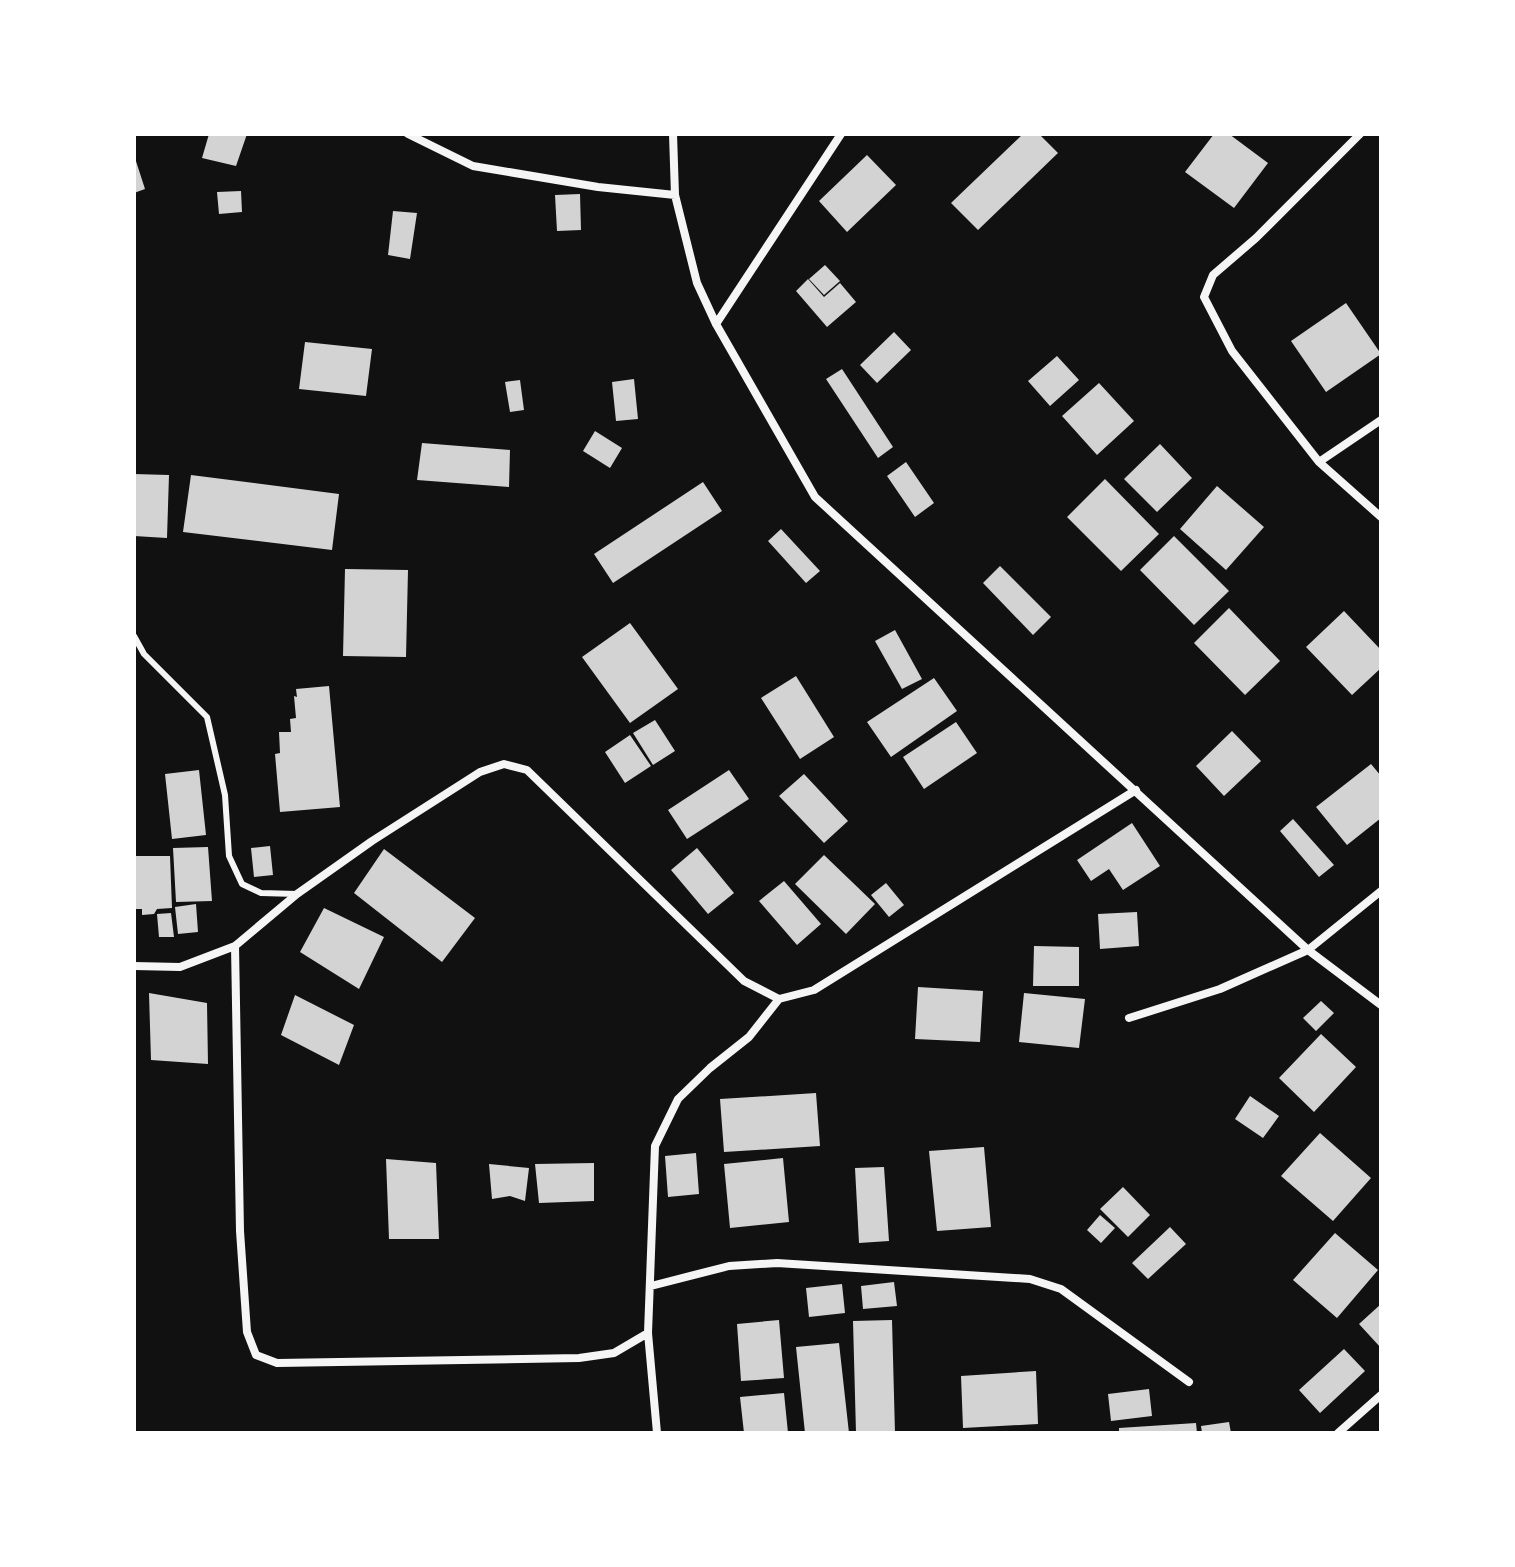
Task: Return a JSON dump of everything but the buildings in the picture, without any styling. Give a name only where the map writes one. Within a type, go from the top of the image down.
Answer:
[{"type":"street","points":[[408,134],[473,166],[598,187],[675,195]]},
{"type":"street","points":[[673,134],[675,195],[697,283],[716,324],[815,497],[1308,950],[1381,1005]]},
{"type":"street","points":[[716,324],[841,134]]},
{"type":"street","points":[[1360,134],[1256,238],[1213,275],[1204,297],[1232,351],[1319,462],[1381,517]]},
{"type":"street","points":[[1319,462],[1381,420]]},
{"type":"street","points":[[134,966],[180,967],[235,946],[297,894],[372,841],[480,772],[504,764],[527,770],[744,981],[779,999]]},
{"type":"street","points":[[657,1433],[648,1333],[655,1146],[678,1099],[749,1037],[779,999],[814,990],[1136,790]]},
{"type":"street","points":[[1129,1018],[1220,989],[1308,950],[1381,891]]},
{"type":"street","points":[[235,946],[240,1231],[247,1332],[256,1355],[277,1363],[579,1358],[614,1353],[648,1333]]},
{"type":"street","points":[[651,1286],[729,1266],[777,1263],[1030,1279],[1061,1289],[1189,1382]]},
{"type":"street","points":[[1338,1433],[1381,1395]]},
{"type":"lane","points":[[134,636],[144,654],[207,717],[225,795],[229,856],[242,884],[261,893],[297,894]]}]
